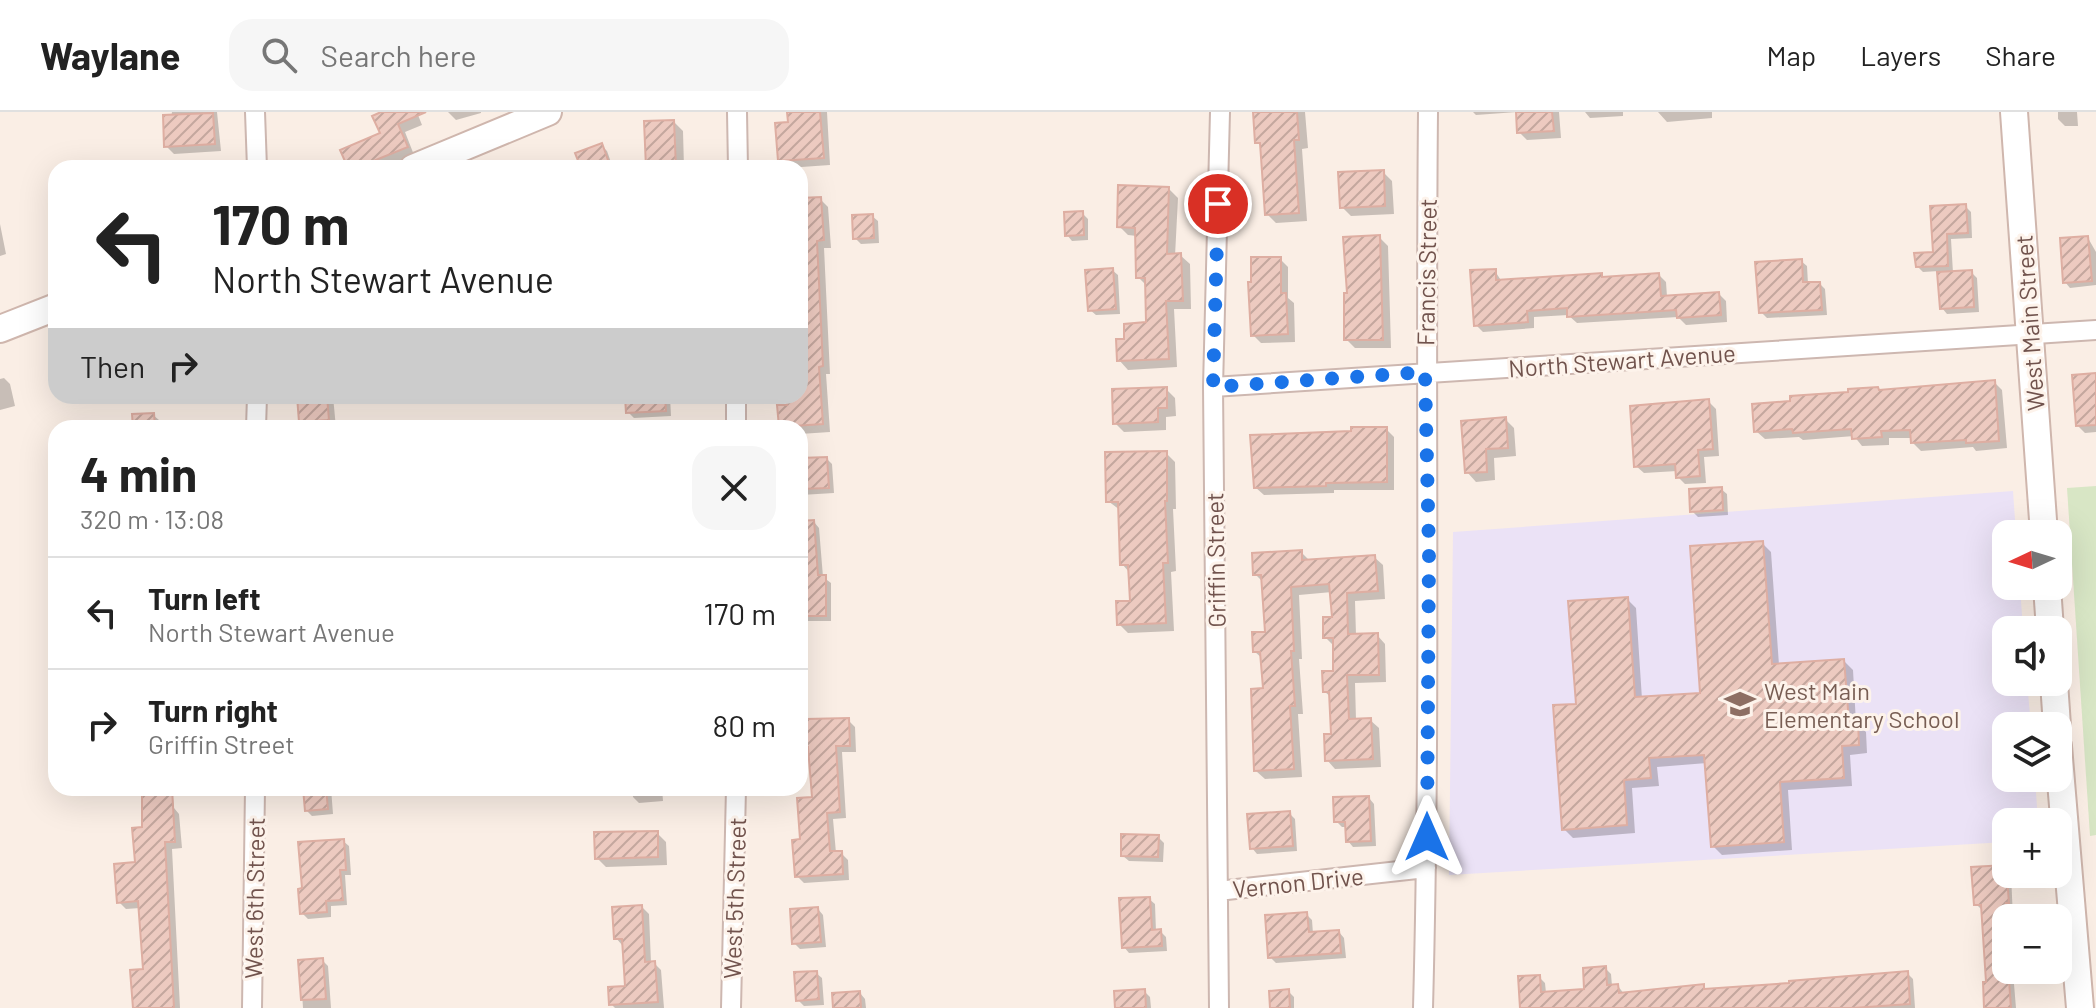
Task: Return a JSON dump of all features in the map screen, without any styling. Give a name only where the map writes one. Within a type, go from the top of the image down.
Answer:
[{"type":"main road","points":[[432,160],[548,112]]},
{"type":"main road","name":"West Main Street","points":[[2014,112],[2043,520]]},
{"type":"main road","points":[[0,329],[48,310]]},
{"type":"main road","points":[[2062,792],[2080,1008]]},
{"type":"street","points":[[255,112],[257,160]]},
{"type":"street","points":[[737,112],[738,160]]},
{"type":"street","name":"Griffin Street","points":[[1219,1008],[1213,387],[1220,112]]},
{"type":"street","name":"Francis Street","points":[[1423,1008],[1429,553],[1425,372],[1428,112]]},
{"type":"street","name":"North Stewart Avenue","points":[[1213,387],[2096,330]]},
{"type":"street","name":"West 6th Street","points":[[252,1008],[255,796]]},
{"type":"street","name":"West 5th Street","points":[[731,1008],[736,796]]},
{"type":"street","name":"Vernon Drive","points":[[1218,891],[1426,868]]},
{"type":"shaded area","name":"West Main Elementary School","points":[[2013,491],[2015,520],[1992,520],[1992,600],[2021,600],[2022,616],[1992,616],[1992,696],[2028,696],[2030,712],[1992,712],[1992,792],[2036,792],[2037,808],[1992,808],[1992,843],[1449,875],[1453,532]]},
{"type":"green space","points":[[2096,486],[2096,835],[2090,836],[2072,564],[2072,520],[2069,520],[2067,488]]},
{"type":"building","points":[[381,112],[426,112],[398,124],[408,147],[376,160],[344,160],[340,150],[380,133],[372,116]]},
{"type":"building","points":[[787,112],[820,112],[824,158],[778,160],[775,123],[788,122]]},
{"type":"building","points":[[1253,112],[1297,112],[1299,140],[1294,140],[1299,213],[1265,215],[1260,143],[1255,143]]},
{"type":"building","points":[[1516,112],[1552,112],[1554,131],[1517,133]]},
{"type":"building","points":[[213,113],[215,144],[164,147],[163,115]]},
{"type":"building","points":[[674,120],[676,160],[646,160],[644,121]]},
{"type":"building","points":[[602,143],[608,160],[578,160],[575,153]]},
{"type":"building","points":[[1384,170],[1385,206],[1340,208],[1338,172]]},
{"type":"building","points":[[1118,185],[1169,187],[1167,254],[1181,253],[1183,301],[1166,301],[1169,359],[1117,361],[1116,339],[1124,339],[1124,324],[1146,322],[1145,278],[1136,278],[1135,228],[1117,227]]},
{"type":"building","points":[[821,197],[824,240],[817,241],[823,424],[808,425],[808,420],[778,420],[777,405],[808,404],[808,198]]},
{"type":"building","points":[[1966,204],[1968,233],[1947,234],[1948,266],[1916,267],[1914,253],[1933,252],[1930,206]]},
{"type":"building","points":[[1083,211],[1084,235],[1065,236],[1064,212]]},
{"type":"building","points":[[873,214],[874,238],[853,239],[852,215]]},
{"type":"building","points":[[1380,235],[1383,340],[1344,340],[1344,293],[1347,293],[1343,237]]},
{"type":"building","points":[[2088,236],[2092,281],[2063,283],[2060,238]]},
{"type":"building","points":[[1251,257],[1281,257],[1281,293],[1286,293],[1288,334],[1251,336],[1248,282],[1251,282]]},
{"type":"building","points":[[1802,259],[1803,282],[1820,282],[1822,310],[1759,313],[1755,262]]},
{"type":"building","points":[[1113,268],[1116,309],[1088,311],[1085,270]]},
{"type":"building","points":[[1496,269],[1496,280],[1602,273],[1602,277],[1659,273],[1661,296],[1719,292],[1721,315],[1677,318],[1676,310],[1567,317],[1567,308],[1527,311],[1528,322],[1474,326],[1470,270]]},
{"type":"building","points":[[1972,270],[1974,307],[1940,309],[1937,272]]},
{"type":"building","points":[[2096,373],[2096,425],[2076,426],[2072,375]]},
{"type":"building","points":[[1995,380],[1999,441],[1911,443],[1910,430],[1881,431],[1882,437],[1852,439],[1851,429],[1754,432],[1752,404],[1790,401],[1790,396],[1848,392],[1848,389],[1878,387],[1879,390]]},
{"type":"building","points":[[1167,387],[1167,408],[1158,408],[1158,422],[1113,424],[1112,389]]},
{"type":"building","points":[[1709,399],[1713,449],[1698,450],[1700,476],[1676,478],[1675,464],[1634,467],[1630,406]]},
{"type":"building","points":[[298,404],[328,404],[329,420],[299,420]]},
{"type":"building","points":[[625,404],[666,404],[666,411],[626,413]]},
{"type":"building","points":[[154,413],[154,420],[132,420],[132,414]]},
{"type":"building","points":[[1506,417],[1508,448],[1486,449],[1487,472],[1465,473],[1461,421]]},
{"type":"building","points":[[1351,427],[1387,427],[1387,482],[1254,488],[1250,435],[1351,431]]},
{"type":"building","points":[[1167,451],[1165,501],[1168,563],[1163,563],[1166,623],[1117,625],[1116,601],[1130,601],[1128,565],[1120,565],[1118,502],[1106,502],[1105,452]]},
{"type":"building","points":[[827,457],[829,488],[808,489],[808,458]]},
{"type":"building","points":[[1722,487],[1723,510],[1690,512],[1689,489]]},
{"type":"building","points":[[808,520],[814,520],[818,575],[826,575],[826,616],[808,616]]},
{"type":"building","points":[[1763,541],[1772,664],[1844,659],[1849,722],[1858,721],[1859,745],[1842,746],[1844,778],[1780,782],[1784,842],[1711,847],[1704,755],[1649,758],[1651,778],[1624,780],[1627,825],[1562,830],[1553,705],[1576,704],[1568,601],[1628,597],[1635,697],[1700,693],[1690,546]]},
{"type":"building","points":[[1302,550],[1302,560],[1375,555],[1378,591],[1347,593],[1348,634],[1378,633],[1379,675],[1347,675],[1349,719],[1371,718],[1373,759],[1325,761],[1324,734],[1331,734],[1329,692],[1323,692],[1322,671],[1333,671],[1333,638],[1323,638],[1323,617],[1332,617],[1329,584],[1291,587],[1295,706],[1290,706],[1294,769],[1254,771],[1251,689],[1263,688],[1260,652],[1253,652],[1252,632],[1265,632],[1261,575],[1253,575],[1252,553]]},
{"type":"building","points":[[849,718],[850,746],[836,746],[840,812],[827,813],[830,851],[842,851],[843,874],[795,877],[792,840],[800,839],[797,798],[812,797],[808,719]]},
{"type":"building","points":[[142,796],[172,796],[175,842],[165,842],[174,1008],[133,1008],[130,970],[143,969],[138,901],[117,903],[114,864],[135,862],[132,828],[142,827]]},
{"type":"building","points":[[304,796],[327,796],[328,809],[305,811]]},
{"type":"building","points":[[1369,796],[1371,841],[1346,842],[1345,822],[1334,822],[1333,797]]},
{"type":"building","points":[[1290,811],[1293,846],[1250,849],[1247,814]]},
{"type":"building","points":[[658,831],[658,857],[595,859],[594,832]]},
{"type":"building","points":[[1121,834],[1159,835],[1158,857],[1121,856]]},
{"type":"building","points":[[344,839],[346,870],[340,870],[343,900],[326,901],[327,912],[300,914],[298,889],[302,888],[298,842]]},
{"type":"building","points":[[1992,866],[1992,888],[2008,888],[2009,903],[1992,904],[1992,984],[2009,984],[2011,1008],[1984,1008],[1983,982],[1986,982],[1981,905],[1974,905],[1971,867]]},
{"type":"building","points":[[1150,897],[1152,930],[1161,929],[1162,946],[1122,948],[1119,898]]},
{"type":"building","points":[[642,905],[645,962],[655,961],[658,1002],[609,1005],[608,987],[625,986],[622,939],[614,939],[612,907]]},
{"type":"building","points":[[818,907],[821,942],[792,944],[790,909]]},
{"type":"building","points":[[1307,912],[1309,932],[1339,930],[1341,953],[1268,958],[1265,915]]},
{"type":"building","points":[[323,958],[326,999],[301,1000],[298,960]]},
{"type":"building","points":[[1606,966],[1607,985],[1618,984],[1619,993],[1704,984],[1704,989],[1789,983],[1908,971],[1910,1004],[1853,1008],[1520,1008],[1518,976],[1540,975],[1541,992],[1584,989],[1583,968]]},
{"type":"building","points":[[817,971],[819,999],[796,1001],[794,972]]},
{"type":"building","points":[[1145,989],[1146,1008],[1115,1008],[1114,991]]},
{"type":"building","points":[[1289,989],[1290,1008],[1270,1008],[1269,991]]},
{"type":"building","points":[[860,991],[861,1008],[833,1008],[832,993]]},
{"type":"place","name":"West Main Elementary School","points":[[1740,704]]},
{"type":"route","points":[[1218,204],[1213,387],[1425,372],[1429,553],[1427,837]]}]
